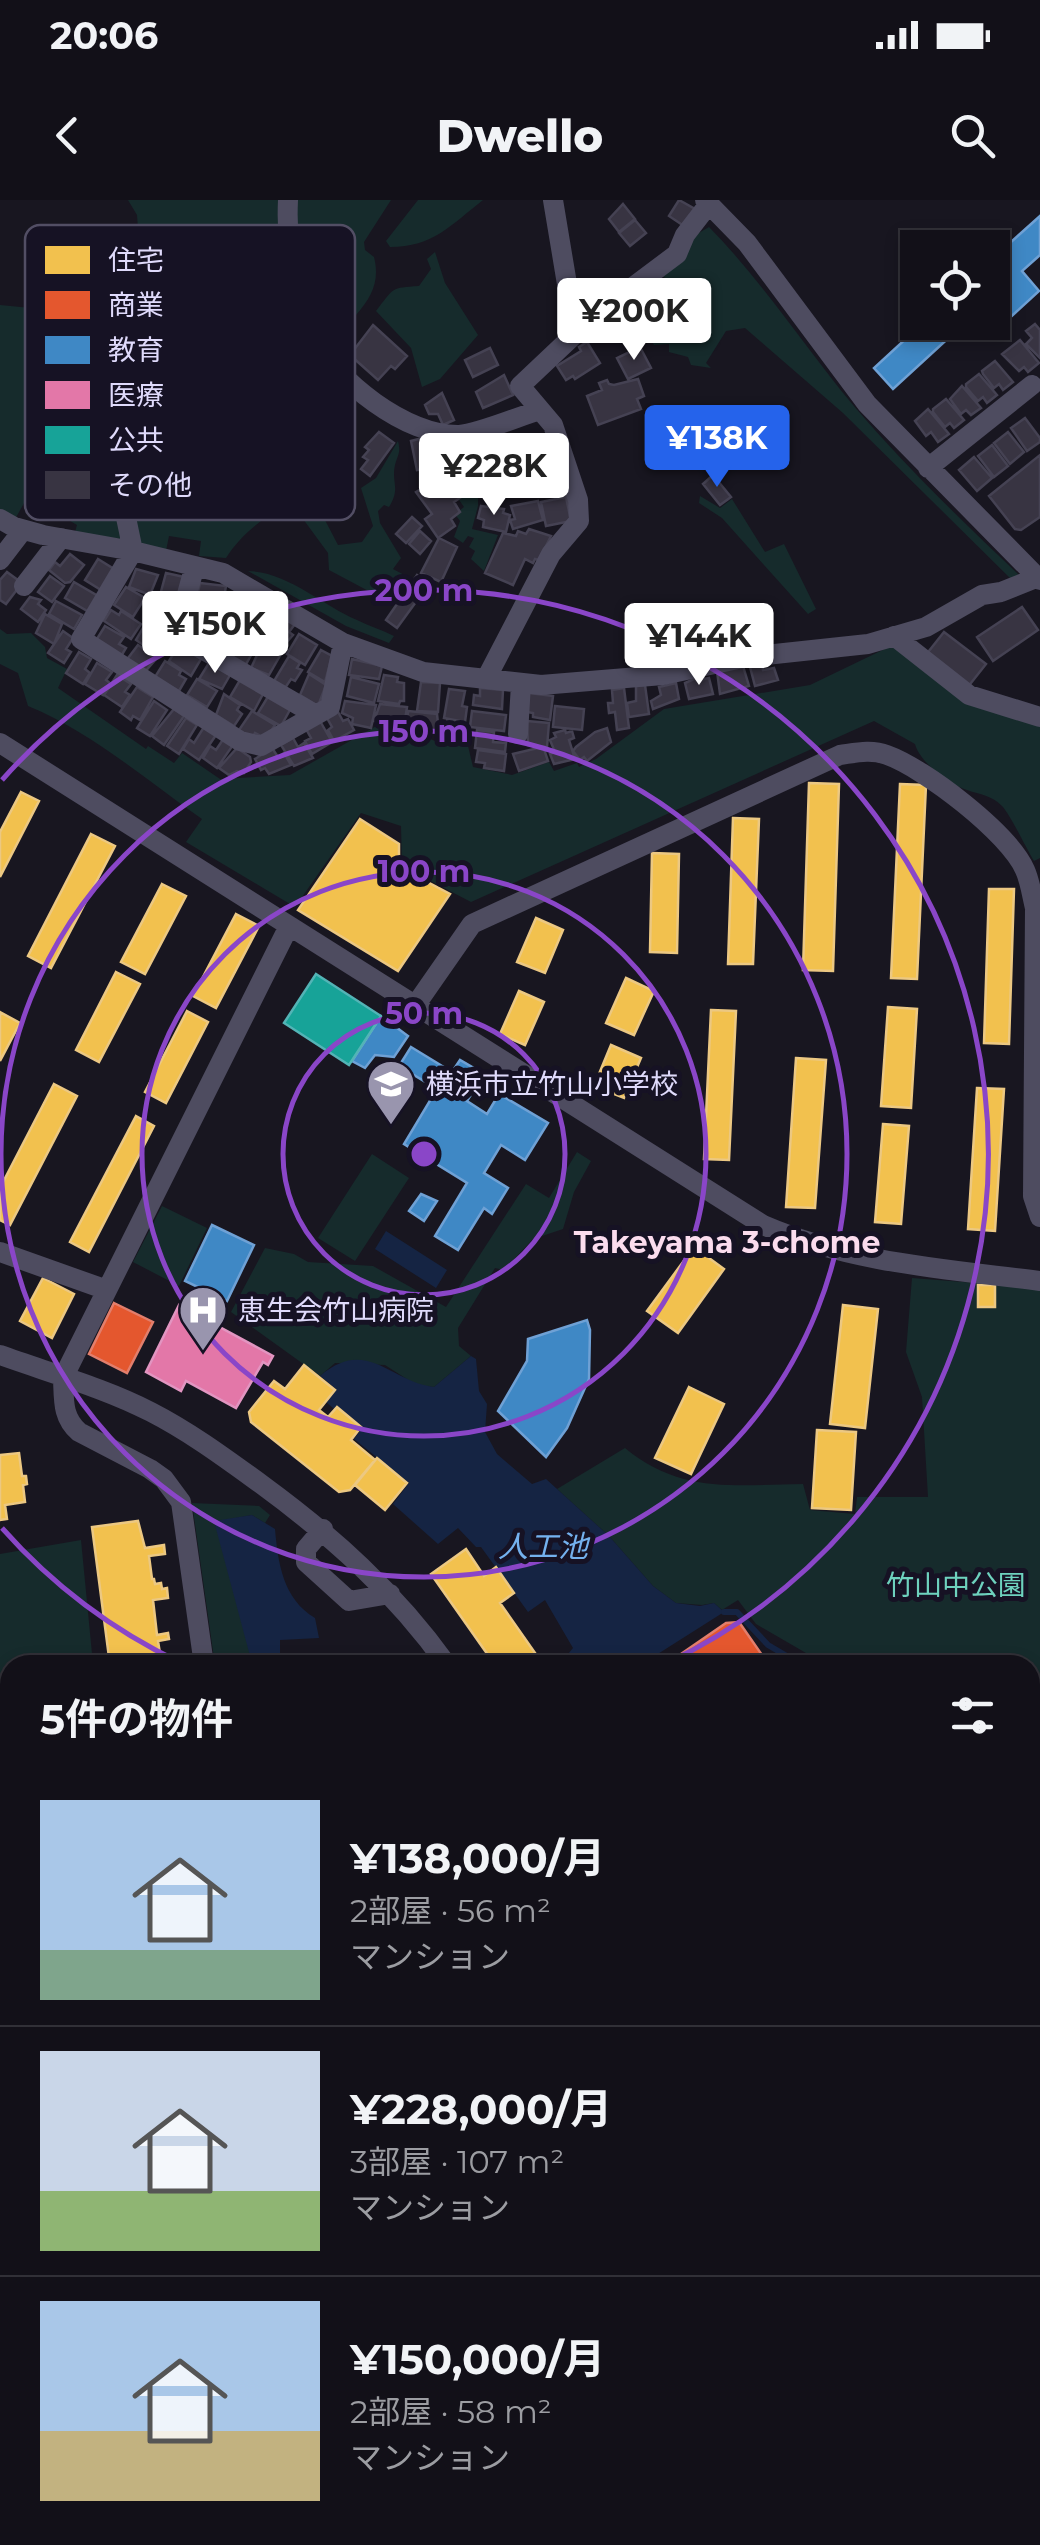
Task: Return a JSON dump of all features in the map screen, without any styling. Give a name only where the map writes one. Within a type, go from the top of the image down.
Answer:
[{"type":"street","points":[[287,225],[288,200]]},
{"type":"street","points":[[553,200],[567,284],[585,324]]},
{"type":"street","points":[[0,518],[23,530],[223,573],[343,643],[423,672],[521,684],[572,684],[662,675],[747,657],[868,644],[926,626],[982,595],[1038,579],[961,503],[841,373],[746,243],[707,202],[677,254],[585,324],[520,386],[553,426],[578,500],[579,520],[551,554],[486,679]]},
{"type":"street","points":[[928,468],[1032,384]]},
{"type":"street","points":[[355,387],[383,409],[423,427],[460,435],[540,410]]},
{"type":"street","points":[[127,520],[133,551],[81,639],[240,742],[261,746],[330,706],[343,643]]},
{"type":"street","points":[[0,560],[23,530]]},
{"type":"street","points":[[24,586],[60,538]]},
{"type":"street","points":[[194,568],[176,634],[316,715]]},
{"type":"street","points":[[894,636],[969,695],[1040,717]]},
{"type":"street","points":[[518,734],[521,684]]},
{"type":"street","points":[[0,743],[763,1224],[856,1256],[1040,1281]]},
{"type":"street","points":[[417,1003],[472,924],[840,755],[883,753],[904,763],[977,814],[1004,839],[1025,870],[1035,908],[1033,1196],[1040,1217]]},
{"type":"street","points":[[203,1655],[181,1502],[150,1468],[70,1424],[64,1404],[64,1378],[289,926]]},
{"type":"street","points":[[0,1252],[106,1290]]},
{"type":"street","points":[[0,1355],[148,1410],[203,1442],[323,1529],[390,1594],[439,1655]]},
{"type":"street","points":[[323,1529],[306,1549],[306,1562],[349,1602],[390,1594]]},
{"type":"green space","points":[[128,200],[282,200],[286,225],[138,225]]},
{"type":"green space","points":[[293,200],[391,200],[364,242],[365,250],[374,257],[375,281],[356,315],[355,225],[296,225]]},
{"type":"green space","points":[[418,200],[483,200],[430,239],[390,247],[386,241]]},
{"type":"green space","points":[[709,227],[872,427],[1018,574],[1014,582],[843,413],[745,328],[726,331],[706,363],[711,368],[691,365],[688,357],[669,352],[669,344],[654,345],[644,328],[686,300],[699,296],[658,274],[692,237]]},
{"type":"green space","points":[[435,252],[445,283],[478,335],[440,379],[422,387],[411,348],[376,311],[394,290],[419,286],[431,269],[427,259]]},
{"type":"green space","points":[[0,305],[25,307],[25,501],[14,521],[0,513]]},
{"type":"green space","points":[[479,434],[478,506],[472,529],[498,535],[484,571],[471,559],[475,551],[469,547],[474,538],[468,536],[463,543],[454,537],[460,521],[455,514],[464,507],[457,497],[470,487],[463,477],[469,472],[461,459],[459,436]]},
{"type":"green space","points":[[398,441],[394,495],[389,507],[384,505],[378,511],[380,523],[401,558],[393,569],[408,577],[391,603],[329,570],[328,553],[304,520],[325,520],[338,545],[362,542],[373,526],[361,488],[376,478]]},
{"type":"green space","points":[[700,496],[720,508],[732,499],[765,552],[784,544],[816,609],[808,614],[722,518],[699,503]]},
{"type":"green space","points":[[69,520],[120,520],[125,539],[74,536],[77,525]]},
{"type":"green space","points":[[134,520],[263,520],[226,558],[199,556],[201,541],[169,536],[166,551],[141,545]]},
{"type":"green space","points":[[248,571],[291,583],[344,614],[394,636],[389,643],[346,626]]},
{"type":"green space","points":[[0,629],[7,634],[31,633],[45,647],[47,658],[67,669],[58,688],[146,749],[148,746],[174,763],[182,753],[220,779],[290,775],[380,724],[398,725],[435,741],[468,746],[473,767],[512,775],[549,762],[554,771],[577,763],[579,767],[664,709],[810,685],[893,645],[1040,723],[1040,858],[1034,861],[998,802],[952,783],[928,765],[915,744],[874,721],[471,902],[402,866],[401,826],[361,813],[295,907],[186,842],[202,819],[96,742],[28,706],[18,673],[0,664]]},
{"type":"green space","points":[[577,1152],[591,1161],[574,1192],[563,1229],[533,1239],[504,1270],[495,1268],[458,1328],[459,1346],[471,1356],[434,1387],[416,1385],[385,1365],[335,1363],[320,1376],[231,1312],[265,1248],[294,1254],[308,1262],[373,1266],[446,1307],[526,1184],[549,1198]]},
{"type":"green space","points":[[372,1154],[409,1178],[355,1261],[318,1238]]},
{"type":"green space","points":[[162,1206],[207,1228],[179,1286],[133,1262]]},
{"type":"green space","name":"竹山中公園","points":[[912,1278],[1040,1288],[1040,1655],[807,1655],[756,1624],[738,1600],[722,1610],[714,1603],[676,1603],[653,1586],[609,1536],[557,1489],[625,1448],[646,1463],[688,1480],[732,1485],[803,1484],[810,1510],[855,1514],[857,1497],[928,1497],[922,1397],[906,1352]]},
{"type":"green space","points":[[192,1503],[259,1506],[270,1515],[265,1523],[252,1515],[214,1522],[280,1655],[214,1655]]},
{"type":"green space","points":[[81,1540],[92,1655],[0,1655],[0,1554]]},
{"type":"water","points":[[386,1231],[447,1270],[436,1288],[375,1249]]},
{"type":"water","name":"人工池","points":[[471,1356],[476,1359],[479,1391],[487,1404],[485,1432],[497,1454],[532,1484],[546,1479],[609,1536],[653,1586],[676,1603],[714,1603],[724,1612],[656,1655],[569,1655],[573,1648],[545,1600],[528,1612],[481,1547],[476,1547],[458,1528],[438,1544],[393,1504],[409,1483],[354,1439],[360,1431],[326,1402],[336,1389],[320,1376],[351,1360],[365,1361],[434,1387]]},
{"type":"water","points":[[252,1515],[275,1529],[284,1579],[296,1601],[315,1618],[319,1638],[280,1640],[280,1655],[250,1655],[214,1521]]},
{"type":"building: 住宅","points":[[809,783],[839,784],[833,971],[803,970]]},
{"type":"building: 住宅","points":[[900,784],[926,785],[917,979],[891,978]]},
{"type":"building: 住宅","points":[[21,792],[39,801],[0,877],[0,832]]},
{"type":"building: 住宅","points":[[733,818],[759,819],[753,964],[728,964]]},
{"type":"building: 住宅","points":[[360,819],[399,844],[399,867],[450,894],[398,971],[298,910]]},
{"type":"building: 住宅","points":[[91,834],[115,846],[51,968],[28,956]]},
{"type":"building: 住宅","points":[[652,853],[679,854],[677,953],[650,952]]},
{"type":"building: 住宅","points":[[162,884],[186,896],[145,974],[121,962]]},
{"type":"building: 住宅","points":[[989,889],[1014,889],[1009,1044],[984,1043]]},
{"type":"building: 住宅","points":[[236,914],[259,926],[216,1008],[193,996]]},
{"type":"building: 住宅","points":[[536,918],[563,930],[545,973],[517,962]]},
{"type":"building: 住宅","points":[[116,972],[140,984],[99,1062],[76,1050]]},
{"type":"building: 住宅","points":[[626,978],[654,991],[634,1035],[606,1023]]},
{"type":"building: 住宅","points":[[519,991],[544,1002],[525,1045],[500,1034]]},
{"type":"building: 住宅","points":[[888,1007],[917,1009],[911,1108],[881,1106]]},
{"type":"building: 住宅","points":[[711,1010],[736,1011],[729,1160],[704,1159]]},
{"type":"building: 住宅","points":[[187,1011],[208,1022],[166,1103],[145,1092]]},
{"type":"building: 住宅","points":[[0,1012],[20,1023],[0,1061]]},
{"type":"building: 住宅","points":[[611,1045],[641,1058],[624,1098],[594,1086]]},
{"type":"building: 住宅","points":[[796,1058],[826,1060],[815,1208],[786,1207]]},
{"type":"building: 住宅","points":[[54,1084],[77,1096],[10,1225],[0,1220],[0,1188]]},
{"type":"building: 住宅","points":[[977,1088],[1004,1089],[995,1231],[968,1229]]},
{"type":"building: 住宅","points":[[136,1116],[154,1126],[89,1252],[70,1242]]},
{"type":"building: 住宅","points":[[883,1124],[909,1126],[901,1224],[875,1222]]},
{"type":"building: 住宅","points":[[694,1247],[724,1269],[678,1333],[647,1311]]},
{"type":"building: 住宅","points":[[43,1278],[74,1294],[52,1338],[20,1321]]},
{"type":"building: 住宅","points":[[978,1285],[995,1285],[995,1307],[978,1307]]},
{"type":"building: 住宅","points":[[843,1305],[878,1309],[865,1428],[830,1424]]},
{"type":"building: 住宅","points":[[304,1365],[335,1390],[319,1410],[328,1417],[337,1407],[361,1427],[351,1440],[375,1460],[350,1490],[339,1492],[251,1422],[249,1412],[274,1381],[285,1389]]},
{"type":"building: 住宅","points":[[689,1387],[724,1404],[691,1474],[655,1458]]},
{"type":"building: 住宅","points":[[817,1430],[856,1432],[851,1510],[812,1508]]},
{"type":"building: 住宅","points":[[19,1453],[27,1484],[23,1485],[25,1502],[5,1505],[7,1519],[0,1520],[0,1455]]},
{"type":"building: 住宅","points":[[377,1458],[407,1483],[385,1510],[355,1485]]},
{"type":"building: 住宅","points":[[138,1521],[145,1548],[164,1545],[165,1554],[149,1556],[152,1579],[155,1584],[161,1583],[162,1589],[167,1588],[168,1598],[153,1600],[157,1635],[168,1633],[169,1639],[158,1641],[160,1655],[109,1655],[92,1527]]},
{"type":"building: 住宅","points":[[466,1549],[484,1576],[496,1567],[514,1593],[500,1603],[535,1653],[488,1655],[431,1574]]},
{"type":"building: 商業","points":[[114,1303],[153,1322],[127,1373],[89,1354]]},
{"type":"building: 商業","points":[[739,1622],[762,1655],[680,1655],[726,1623]]},
{"type":"building: 教育","points":[[1040,216],[1040,255],[1022,271],[1039,291],[1010,318],[1010,243]]},
{"type":"building: 教育","points":[[904,340],[946,340],[893,389],[874,368]]},
{"type":"building: 教育","points":[[381,1016],[408,1036],[394,1057],[375,1055],[365,1068],[352,1061]]},
{"type":"building: 教育","points":[[411,1047],[452,1072],[460,1060],[484,1074],[467,1101],[487,1114],[499,1094],[548,1123],[525,1160],[501,1145],[484,1173],[508,1188],[492,1214],[484,1208],[458,1250],[435,1236],[467,1183],[404,1144],[437,1089],[399,1066]]},
{"type":"building: 教育","points":[[421,1194],[437,1201],[424,1221],[409,1211]]},
{"type":"building: 教育","points":[[212,1225],[254,1245],[227,1301],[185,1281]]},
{"type":"building: 教育","points":[[587,1320],[589,1379],[567,1428],[546,1457],[498,1411],[527,1361],[528,1339]]},
{"type":"building: 医療","points":[[179,1305],[273,1356],[268,1365],[263,1362],[236,1408],[186,1381],[181,1391],[146,1372]]},
{"type":"building: 公共","points":[[316,974],[381,1016],[349,1065],[284,1023]]},
{"type":"building: その他","points":[[679,200],[695,209],[684,226],[669,216]]},
{"type":"building: その他","points":[[623,204],[635,219],[619,232],[609,219]]},
{"type":"building: その他","points":[[635,220],[646,233],[630,246],[619,233]]},
{"type":"building: その他","points":[[618,305],[628,319],[609,331],[603,321]]},
{"type":"building: その他","points":[[1035,324],[1040,330],[1040,358],[1026,344],[1032,338],[1026,331]]},
{"type":"building: その他","points":[[373,325],[407,356],[378,380],[355,359],[355,348]]},
{"type":"building: その他","points":[[1020,340],[1039,363],[1028,372],[1024,367],[1019,371],[1002,354]]},
{"type":"building: その他","points":[[587,342],[600,363],[575,379],[573,376],[566,380],[557,366],[581,351],[579,347]]},
{"type":"building: その他","points":[[640,347],[651,368],[628,379],[617,358]]},
{"type":"building: その他","points":[[490,348],[498,365],[473,377],[465,360]]},
{"type":"building: その他","points":[[995,361],[1013,382],[1003,390],[999,384],[994,388],[982,371]]},
{"type":"building: その他","points":[[979,374],[997,395],[987,403],[983,397],[978,401],[966,387]]},
{"type":"building: その他","points":[[504,375],[513,395],[483,408],[476,392]]},
{"type":"building: その他","points":[[638,379],[644,396],[637,399],[641,409],[598,425],[587,396],[602,390],[599,383],[607,380],[614,385]]},
{"type":"building: その他","points":[[962,386],[981,408],[971,415],[966,410],[961,414],[950,399]]},
{"type":"building: その他","points":[[442,393],[454,420],[443,425],[438,414],[429,414],[425,405]]},
{"type":"building: その他","points":[[946,399],[964,420],[954,428],[950,423],[945,427],[933,412]]},
{"type":"building: その他","points":[[928,409],[949,434],[938,442],[931,432],[926,436],[915,421]]},
{"type":"building: その他","points":[[1025,418],[1040,438],[1027,451],[1011,428]]},
{"type":"building: その他","points":[[379,432],[394,443],[370,476],[361,469],[368,460],[363,457],[369,450],[365,447]]},
{"type":"building: その他","points":[[1008,432],[1024,452],[1010,464],[994,443]]},
{"type":"building: その他","points":[[434,435],[436,449],[442,449],[443,458],[436,459],[437,467],[417,470],[411,441]]},
{"type":"building: その他","points":[[992,445],[1008,466],[994,477],[978,456]]},
{"type":"building: その他","points":[[1040,455],[1040,517],[1021,530],[1015,529],[989,496]]},
{"type":"building: その他","points":[[974,457],[992,478],[977,491],[959,470]]},
{"type":"building: その他","points":[[458,466],[466,477],[460,481],[467,493],[454,502],[460,512],[451,519],[455,526],[438,538],[425,519],[432,514],[416,492]]},
{"type":"building: その他","points":[[713,475],[731,497],[720,505],[703,484]]},
{"type":"building: その他","points":[[566,497],[571,521],[546,526],[541,502]]},
{"type":"building: その他","points":[[538,501],[543,520],[513,529],[511,506]]},
{"type":"building: その他","points":[[481,506],[504,509],[503,513],[510,515],[506,532],[483,527],[484,520],[478,518]]},
{"type":"building: その他","points":[[412,517],[422,526],[406,543],[396,534]]},
{"type":"building: その他","points":[[529,529],[551,536],[539,560],[533,563],[525,559],[513,585],[485,573],[503,533],[516,536],[518,531],[526,534]]},
{"type":"building: その他","points":[[420,531],[431,541],[420,554],[409,544]]},
{"type":"building: その他","points":[[439,538],[457,547],[441,582],[421,573]]},
{"type":"building: その他","points":[[70,554],[84,565],[65,583],[49,570],[55,562],[60,566]]},
{"type":"building: その他","points":[[98,559],[114,569],[101,590],[85,580]]},
{"type":"building: その他","points":[[136,569],[158,575],[150,595],[129,587]]},
{"type":"building: その他","points":[[7,572],[22,583],[6,604],[0,600],[0,580]]},
{"type":"building: その他","points":[[166,573],[184,577],[177,603],[159,599]]},
{"type":"building: その他","points":[[417,575],[429,584],[397,628],[386,620]]},
{"type":"building: その他","points":[[50,576],[64,586],[52,602],[38,592]]},
{"type":"building: その他","points":[[74,582],[98,596],[89,612],[65,598]]},
{"type":"building: その他","points":[[200,583],[226,586],[223,603],[196,602]]},
{"type":"building: その他","points":[[126,587],[145,598],[133,617],[114,605]]},
{"type":"building: その他","points":[[235,591],[252,600],[238,623],[220,612]]},
{"type":"building: その他","points":[[30,597],[41,600],[38,604],[46,610],[38,622],[21,609]]},
{"type":"building: その他","points":[[154,599],[175,610],[170,628],[148,623]]},
{"type":"building: その他","points":[[56,601],[82,615],[74,629],[49,614]]},
{"type":"building: その他","points":[[194,605],[218,612],[205,635],[187,625]]},
{"type":"building: その他","points":[[1022,607],[1038,630],[993,661],[977,637]]},
{"type":"building: その他","points":[[257,609],[273,615],[257,637],[238,625],[247,611],[253,615]]},
{"type":"building: その他","points":[[111,610],[119,615],[121,611],[141,624],[131,639],[104,621]]},
{"type":"building: その他","points":[[45,614],[62,624],[54,644],[36,633]]},
{"type":"building: その他","points":[[221,615],[239,625],[230,641],[227,639],[223,645],[214,640],[212,644],[208,642],[209,636]]},
{"type":"building: その他","points":[[282,616],[295,624],[289,632],[293,635],[280,650],[266,642]]},
{"type":"building: その他","points":[[146,623],[169,637],[158,655],[136,640]]},
{"type":"building: その他","points":[[105,626],[124,637],[119,644],[126,648],[120,658],[95,642]]},
{"type":"building: その他","points":[[238,629],[259,641],[245,666],[233,659],[234,650],[228,647]]},
{"type":"building: その他","points":[[63,631],[73,638],[64,663],[48,653]]},
{"type":"building: その他","points":[[944,632],[986,664],[967,688],[925,656]]},
{"type":"building: その他","points":[[299,634],[317,645],[305,665],[287,654]]},
{"type":"building: その他","points":[[263,642],[281,654],[269,675],[251,668]]},
{"type":"building: その他","points":[[138,645],[157,658],[142,675],[125,662]]},
{"type":"building: その他","points":[[179,645],[201,659],[191,676],[169,661]]},
{"type":"building: その他","points":[[321,650],[332,656],[325,682],[308,672]]},
{"type":"building: その他","points":[[79,652],[91,659],[85,669],[90,673],[83,684],[66,673]]},
{"type":"building: その他","points":[[289,656],[300,663],[297,668],[302,670],[285,688],[274,681]]},
{"type":"building: その他","points":[[352,659],[382,666],[379,679],[349,675]]},
{"type":"building: その他","points":[[165,661],[186,679],[179,691],[155,677]]},
{"type":"building: その他","points":[[97,663],[112,672],[103,695],[85,684]]},
{"type":"building: その他","points":[[209,663],[230,675],[222,689],[199,679]]},
{"type":"building: その他","points":[[762,664],[763,670],[774,668],[778,680],[755,686],[750,667]]},
{"type":"building: その他","points":[[743,666],[749,686],[720,694],[717,671]]},
{"type":"building: その他","points":[[309,674],[326,685],[318,706],[300,695]]},
{"type":"building: その他","points":[[117,675],[131,684],[125,692],[130,695],[122,707],[104,695]]},
{"type":"building: その他","points":[[384,675],[398,677],[397,682],[404,683],[404,701],[378,701]]},
{"type":"building: その他","points":[[703,675],[704,679],[709,678],[713,694],[689,699],[685,683]]},
{"type":"building: その他","points":[[351,677],[379,684],[374,703],[347,696]]},
{"type":"building: その他","points":[[197,679],[217,691],[207,707],[187,695]]},
{"type":"building: その他","points":[[240,680],[263,694],[254,711],[230,697]]},
{"type":"building: その他","points":[[421,682],[440,683],[438,712],[417,711]]},
{"type":"building: その他","points":[[676,683],[679,699],[653,709],[651,701],[661,695],[659,687]]},
{"type":"building: その他","points":[[645,685],[649,714],[629,717],[627,703],[636,701],[636,686]]},
{"type":"building: その他","points":[[137,687],[153,697],[140,720],[133,716],[131,720],[120,712]]},
{"type":"building: その他","points":[[480,688],[503,690],[502,709],[473,705],[474,695],[480,696]]},
{"type":"building: その他","points":[[624,688],[629,728],[617,730],[615,712],[609,713],[608,703],[613,703],[612,690]]},
{"type":"building: その他","points":[[449,689],[465,691],[465,722],[444,718]]},
{"type":"building: その他","points":[[529,693],[553,696],[550,720],[527,712]]},
{"type":"building: その他","points":[[224,694],[240,705],[237,710],[242,714],[234,726],[216,715]]},
{"type":"building: その他","points":[[269,695],[291,708],[281,726],[258,713]]},
{"type":"building: その他","points":[[154,701],[167,710],[150,736],[137,728]]},
{"type":"building: その他","points":[[345,701],[376,705],[371,728],[352,724],[353,718],[342,713]]},
{"type":"building: その他","points":[[380,704],[407,707],[405,720],[374,721]]},
{"type":"building: その他","points":[[555,706],[584,709],[582,730],[553,727]]},
{"type":"building: その他","points":[[174,709],[184,716],[164,745],[152,736]]},
{"type":"building: その他","points":[[252,711],[275,725],[269,734],[255,733],[252,738],[239,730]]},
{"type":"building: その他","points":[[408,711],[437,714],[439,733],[407,725]]},
{"type":"building: その他","points":[[472,711],[506,715],[504,731],[470,727]]},
{"type":"building: その他","points":[[338,712],[354,730],[334,741],[327,718]]},
{"type":"building: その他","points":[[186,718],[197,725],[179,754],[167,746]]},
{"type":"building: その他","points":[[320,721],[332,742],[312,754],[305,741],[311,738],[306,729]]},
{"type":"building: その他","points":[[447,721],[465,723],[470,728],[468,743],[451,741],[452,735],[445,734]]},
{"type":"building: その他","points":[[527,721],[549,723],[547,747],[528,745]]},
{"type":"building: その他","points":[[204,727],[216,735],[199,760],[183,749],[189,739],[194,743]]},
{"type":"building: その他","points":[[607,728],[611,742],[587,761],[584,757],[580,760],[573,751],[576,747]]},
{"type":"building: その他","points":[[477,730],[494,732],[493,742],[506,743],[505,752],[475,748]]},
{"type":"building: その他","points":[[572,731],[574,738],[569,740],[575,759],[554,764],[550,740],[556,737],[554,733]]},
{"type":"building: その他","points":[[224,738],[233,745],[217,768],[203,758],[210,746],[216,750]]},
{"type":"building: その他","points":[[293,738],[298,747],[304,743],[313,758],[294,766],[281,745]]},
{"type":"building: その他","points":[[237,748],[251,762],[244,773],[229,775],[219,768]]},
{"type":"building: その他","points":[[272,748],[278,757],[284,753],[291,765],[269,774],[265,768],[261,770],[255,759]]},
{"type":"building: その他","points":[[544,749],[548,761],[519,771],[513,754]]},
{"type":"building: その他","points":[[478,750],[506,754],[504,771],[484,768],[485,763],[476,762]]},
{"type":"waterway","points":[[724,1612],[737,1612],[768,1645],[785,1655]]},
{"type":"place","name":"横浜市立竹山小学校","points":[[391,1126]]},
{"type":"place","name":"恵生会竹山病院","points":[[203,1352]]},
{"type":"district","name":"Takeyama 3-chome","points":[[727,1243]]}]
